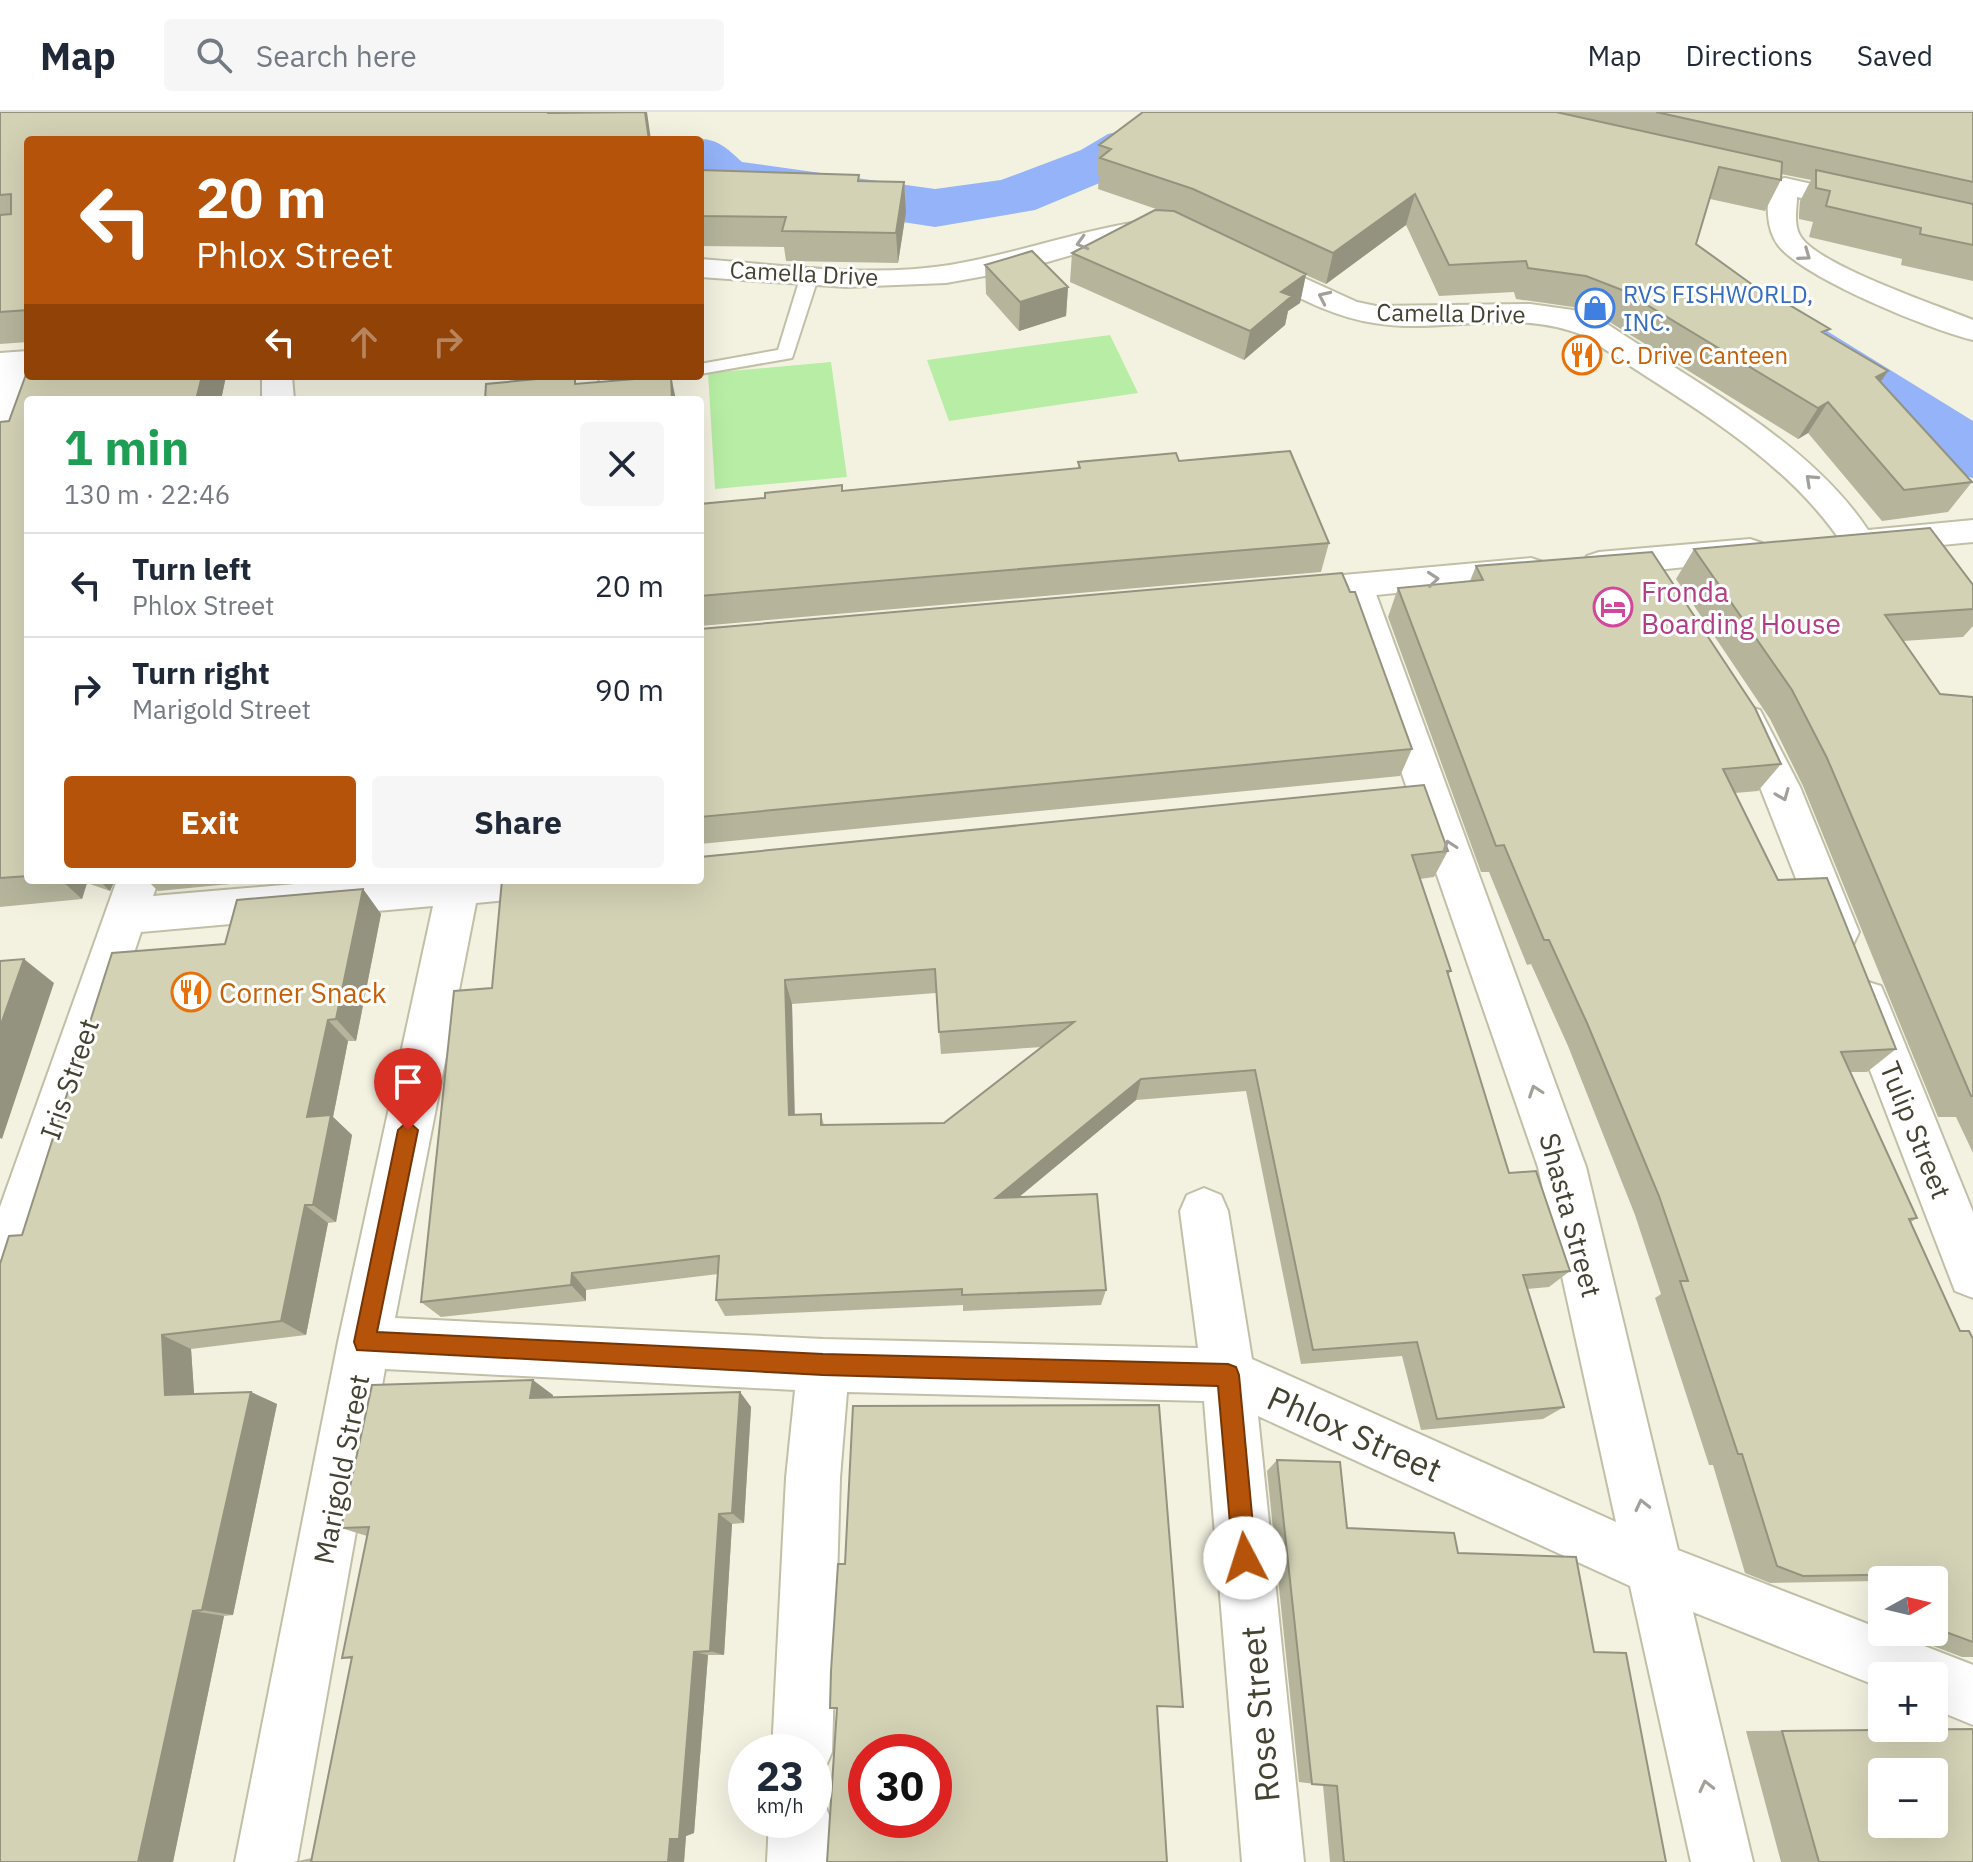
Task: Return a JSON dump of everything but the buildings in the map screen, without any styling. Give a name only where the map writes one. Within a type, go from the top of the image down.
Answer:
[{"type":"street","points":[[1755,179],[1973,228]]},
{"type":"street","points":[[1785,186],[1780,212],[1789,241],[1799,251],[1818,263],[1973,331]]},
{"type":"street","name":"Camella Drive","points":[[704,268],[890,278],[946,274],[1023,260],[1125,231],[1155,226],[1178,229],[1192,236]]},
{"type":"street","name":"Camella Drive","points":[[1221,249],[1347,308],[1376,315],[1530,313],[1562,316],[1596,330],[1790,461],[1814,482],[1843,542],[1973,531]]},
{"type":"street","points":[[0,476],[15,361]]},
{"type":"street","points":[[1253,595],[1781,548]]},
{"type":"street","points":[[1643,561],[1668,600]]},
{"type":"street","name":"Shasta Street","points":[[1355,586],[1414,794],[1562,1167],[1658,1570],[1722,1862]]},
{"type":"street","name":"Tulip Street","points":[[1727,691],[1753,730],[1780,787],[1973,1274]]},
{"type":"street","points":[[131,898],[458,888],[500,884]]},
{"type":"street","name":"Marigold Street","points":[[266,1862],[364,1342],[458,888]]},
{"type":"street","name":"Iris Street","points":[[0,1277],[131,898]]},
{"type":"street","name":"Rose Street","points":[[1204,1211],[1228,1375],[1273,1862]]},
{"type":"street","name":"Phlox Street","points":[[364,1342],[823,1365],[1228,1375],[1658,1570],[1890,1662]]},
{"type":"street","points":[[803,1734],[813,1478],[823,1365]]},
{"type":"street","points":[[1948,1685],[1973,1695]]},
{"type":"street","points":[[798,1862],[799,1838]]},
{"type":"lane","points":[[704,368],[786,354],[810,275]]},
{"type":"lane","points":[[581,388],[630,380]]},
{"type":"green space","points":[[1110,335],[1138,393],[949,421],[927,360]]},
{"type":"green space","points":[[831,362],[847,477],[715,489],[708,373]]},
{"type":"waterway","points":[[704,160],[724,178],[935,208],[1013,197],[1102,163],[1129,147],[1227,168]]},
{"type":"waterway","points":[[1790,338],[1973,454]]},
{"type":"place","name":"RVS FISHWORLD, INC.","points":[[1595,308]]},
{"type":"place","name":"C. Drive Canteen","points":[[1582,355]]},
{"type":"place","name":"Fronda Boarding House","points":[[1613,607]]},
{"type":"place","name":"Corner Snack","points":[[191,992]]},
{"type":"route","points":[[408,1130],[364,1342],[823,1365],[1228,1375],[1245,1558]]}]
